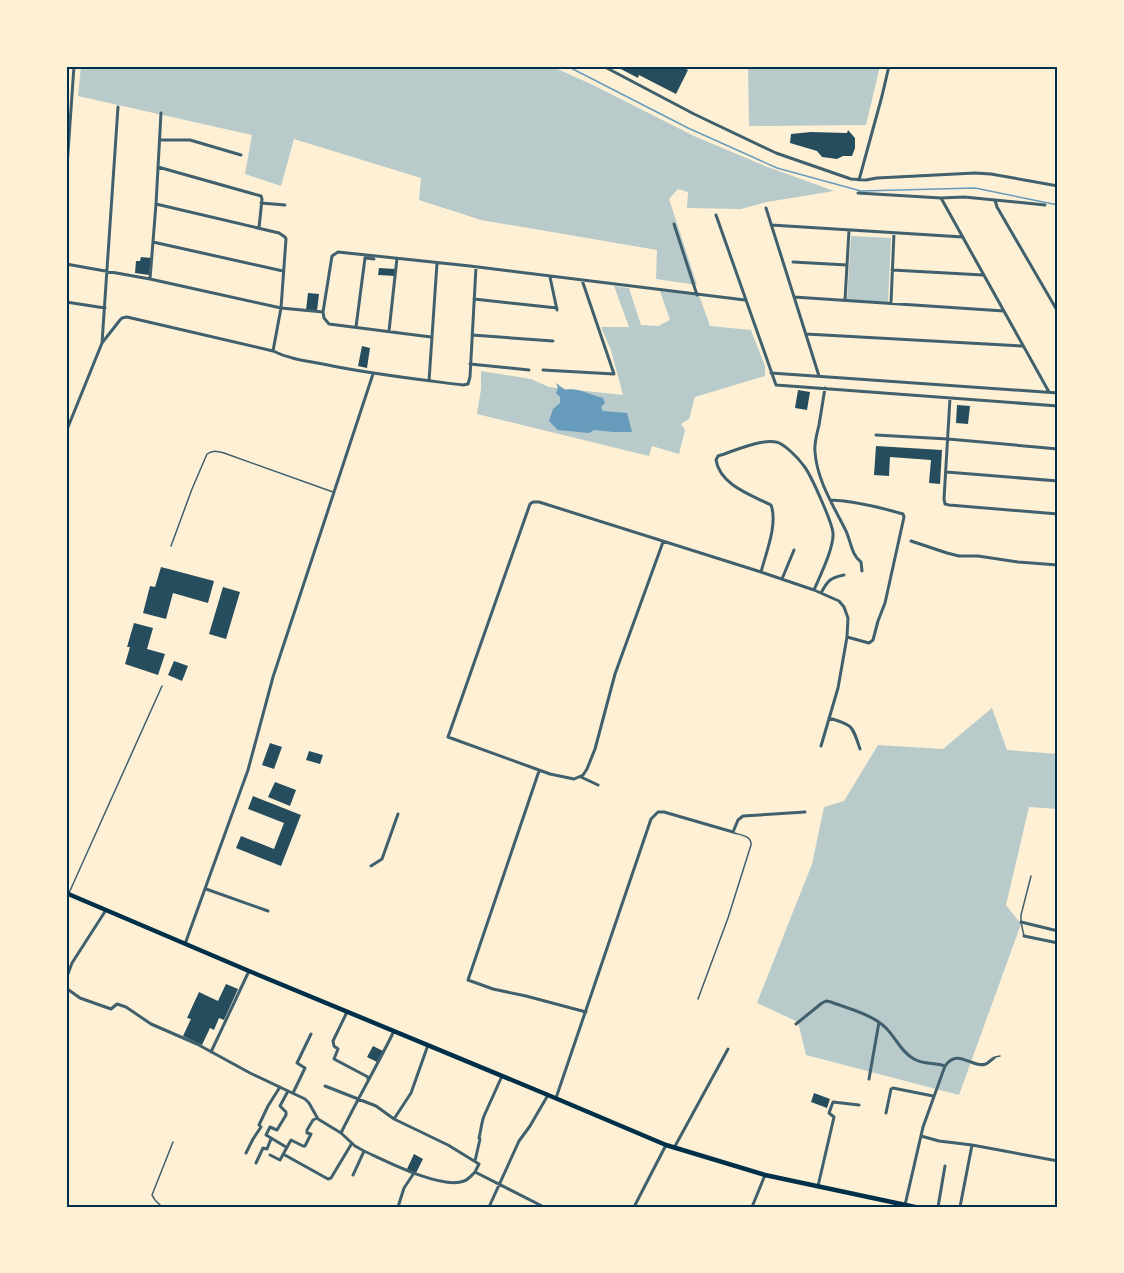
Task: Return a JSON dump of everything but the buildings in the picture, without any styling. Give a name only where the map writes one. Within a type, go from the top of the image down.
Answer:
[{"type":"main road","points":[[67,894],[666,1146],[765,1175],[915,1207]]},
{"type":"street","points":[[66,181],[68,114],[74,66]]},
{"type":"street","points":[[603,66],[694,114],[776,153],[859,180],[975,173],[1058,186]]},
{"type":"street","points":[[859,180],[889,66]]},
{"type":"street","points":[[66,80],[73,80]]},
{"type":"street","points":[[102,343],[118,107]]},
{"type":"street","points":[[150,279],[161,113]]},
{"type":"street","points":[[160,140],[189,140],[241,155]]},
{"type":"street","points":[[159,166],[259,195],[262,199],[259,228]]},
{"type":"street","points":[[858,193],[941,198],[964,196],[1045,205]]},
{"type":"street","points":[[941,198],[1049,392]]},
{"type":"street","points":[[995,200],[1058,312]]},
{"type":"street","points":[[261,203],[285,205]]},
{"type":"street","points":[[156,204],[279,233],[285,237],[281,308],[273,351]]},
{"type":"street","points":[[766,208],[819,376]]},
{"type":"street","points":[[716,215],[775,384],[1058,406]]},
{"type":"street","points":[[674,224],[697,295]]},
{"type":"street","points":[[771,225],[963,237]]},
{"type":"street","points":[[845,300],[849,230]]},
{"type":"street","points":[[891,303],[894,233]]},
{"type":"street","points":[[153,242],[283,271]]},
{"type":"street","points":[[431,337],[329,324],[323,312],[334,253],[476,267],[745,300]]},
{"type":"street","points":[[356,327],[364,258],[374,259]]},
{"type":"street","points":[[389,331],[397,258]]},
{"type":"street","points":[[793,262],[847,265]]},
{"type":"street","points":[[429,381],[437,263]]},
{"type":"street","points":[[66,264],[150,279],[281,308],[323,312]]},
{"type":"street","points":[[66,432],[102,343],[122,318],[128,317],[273,351],[283,356],[374,374],[468,384],[476,267]]},
{"type":"street","points":[[892,270],[984,275]]},
{"type":"street","points":[[474,299],[557,309],[550,276]]},
{"type":"street","points":[[543,370],[614,374],[582,280]]},
{"type":"street","points":[[794,297],[1004,311]]},
{"type":"street","points":[[66,302],[105,308]]},
{"type":"street","points":[[472,334],[553,341]]},
{"type":"street","points":[[806,334],[1023,346]]},
{"type":"street","points":[[470,364],[529,370]]},
{"type":"street","points":[[185,944],[248,770],[273,677],[374,374]]},
{"type":"street","points":[[771,374],[1058,393]]},
{"type":"street","points":[[825,388],[815,452],[821,481],[846,531],[856,559],[861,562],[862,571]]},
{"type":"street","points":[[950,398],[945,504],[1058,514]]},
{"type":"street","points":[[876,435],[1058,448]]},
{"type":"street","points":[[761,572],[772,530],[771,506],[726,480],[716,462],[718,456],[759,443],[776,442],[804,466],[829,518],[833,537],[814,590]]},
{"type":"street","points":[[946,472],[1058,481]]},
{"type":"street","points":[[830,500],[854,502],[903,514],[885,603],[873,640],[870,643],[846,637]]},
{"type":"street","points":[[663,542],[615,674],[595,749],[581,777],[565,778],[539,771],[448,737],[530,504],[539,502],[761,572],[834,598],[844,607],[848,618],[838,688],[820,746]]},
{"type":"street","points":[[911,541],[958,556],[1058,565]]},
{"type":"street","points":[[782,579],[794,550]]},
{"type":"street","points":[[821,593],[828,581],[844,575]]},
{"type":"street","points":[[829,718],[847,723],[853,729],[860,749]]},
{"type":"street","points":[[539,771],[468,981],[487,988],[586,1012]]},
{"type":"street","points":[[581,777],[598,785]]},
{"type":"street","points":[[556,1098],[651,819],[655,814],[664,812],[733,832],[738,820],[743,816],[805,812]]},
{"type":"street","points":[[371,866],[382,859],[398,814]]},
{"type":"street","points":[[206,889],[268,911]]},
{"type":"street","points":[[66,979],[72,963],[105,910]]},
{"type":"street","points":[[1021,922],[1058,931]]},
{"type":"street","points":[[1024,936],[1058,943]]},
{"type":"street","points":[[211,1052],[249,971]]},
{"type":"street","points":[[66,988],[80,998],[111,1009],[117,1004],[126,1007],[151,1024],[197,1044],[293,1093],[309,1103],[317,1118],[364,1151],[436,1181],[465,1181],[475,1172],[478,1164],[448,1145],[394,1119],[376,1106],[325,1086]]},
{"type":"street","points":[[796,1024],[826,1001],[879,1022],[902,1049],[914,1059],[923,1063],[945,1066]]},
{"type":"street","points":[[347,1012],[333,1041],[334,1046],[338,1048],[334,1059],[368,1079]]},
{"type":"street","points":[[869,1079],[879,1022]]},
{"type":"street","points":[[340,1133],[394,1032]]},
{"type":"street","points":[[293,1093],[305,1068],[297,1064],[311,1034]]},
{"type":"street","points":[[394,1119],[411,1093],[428,1045]]},
{"type":"street","points":[[674,1148],[728,1049]]},
{"type":"street","points":[[905,1205],[921,1136],[945,1066],[954,1058],[983,1065],[988,1064],[994,1058]]},
{"type":"street","points":[[474,1161],[483,1127],[482,1122],[502,1076]]},
{"type":"street","points":[[246,1153],[261,1127],[259,1125],[268,1106],[280,1087]]},
{"type":"street","points":[[886,1113],[893,1088],[933,1096]]},
{"type":"street","points":[[286,1147],[266,1135],[270,1127],[277,1130],[286,1115],[280,1106],[288,1091]]},
{"type":"street","points":[[489,1207],[519,1141],[548,1095]]},
{"type":"street","points":[[818,1186],[834,1117],[829,1113],[833,1102],[860,1105]]},
{"type":"street","points":[[270,1155],[279,1160],[291,1140],[305,1146],[311,1134],[307,1133],[307,1130],[317,1118]]},
{"type":"street","points":[[921,1136],[1058,1161]]},
{"type":"street","points":[[256,1163],[263,1149],[267,1149],[271,1139]]},
{"type":"street","points":[[283,1154],[328,1179],[331,1178],[352,1143]]},
{"type":"street","points":[[960,1207],[972,1145]]},
{"type":"street","points":[[633,1207],[666,1146]]},
{"type":"street","points":[[353,1175],[364,1151]]},
{"type":"street","points":[[938,1207],[945,1166]]},
{"type":"street","points":[[475,1172],[544,1207]]},
{"type":"street","points":[[398,1207],[404,1188],[414,1173]]},
{"type":"street","points":[[752,1207],[765,1175]]},
{"type":"lane","points":[[171,546],[192,489],[207,454],[211,451],[224,453],[334,492]]},
{"type":"lane","points":[[67,894],[162,686]]},
{"type":"lane","points":[[698,999],[728,918],[752,842],[749,838],[733,832]]},
{"type":"lane","points":[[1024,936],[1021,915],[1031,876]]},
{"type":"lane","points":[[994,1058],[1000,1056]]},
{"type":"lane","points":[[162,1207],[152,1195],[173,1142]]},
{"type":"shaded area","points":[[81,66],[548,66],[593,85],[694,136],[765,166],[834,191],[767,202],[741,209],[687,208],[688,192],[678,189],[669,199],[697,285],[656,279],[657,250],[481,220],[419,200],[421,178],[294,139],[281,186],[245,174],[252,135],[78,96]]},
{"type":"shaded area","points":[[748,66],[880,66],[866,125],[749,126]]},
{"type":"shaded area","points":[[851,236],[891,238],[888,302],[847,300]]},
{"type":"shaded area","points":[[614,286],[629,288],[641,325],[658,326],[670,320],[660,291],[699,295],[710,326],[751,330],[765,366],[765,376],[695,397],[689,419],[681,424],[685,430],[679,454],[652,446],[649,456],[477,414],[481,371],[531,379],[549,387],[623,395],[611,350],[601,327],[629,327]]},
{"type":"shaded area","points":[[992,708],[1007,750],[1058,754],[1058,809],[1029,807],[1006,905],[1021,924],[959,1095],[806,1055],[798,1022],[757,1003],[812,864],[824,807],[844,801],[878,745],[943,749]]},
{"type":"water","points":[[556,383],[565,390],[579,390],[603,398],[605,403],[601,407],[603,411],[627,413],[632,432],[594,430],[589,433],[558,430],[549,421],[553,409],[560,403],[560,397],[556,393],[558,388]]},
{"type":"waterway","points":[[567,66],[688,128],[777,168],[861,191],[975,188],[1058,205]]}]
